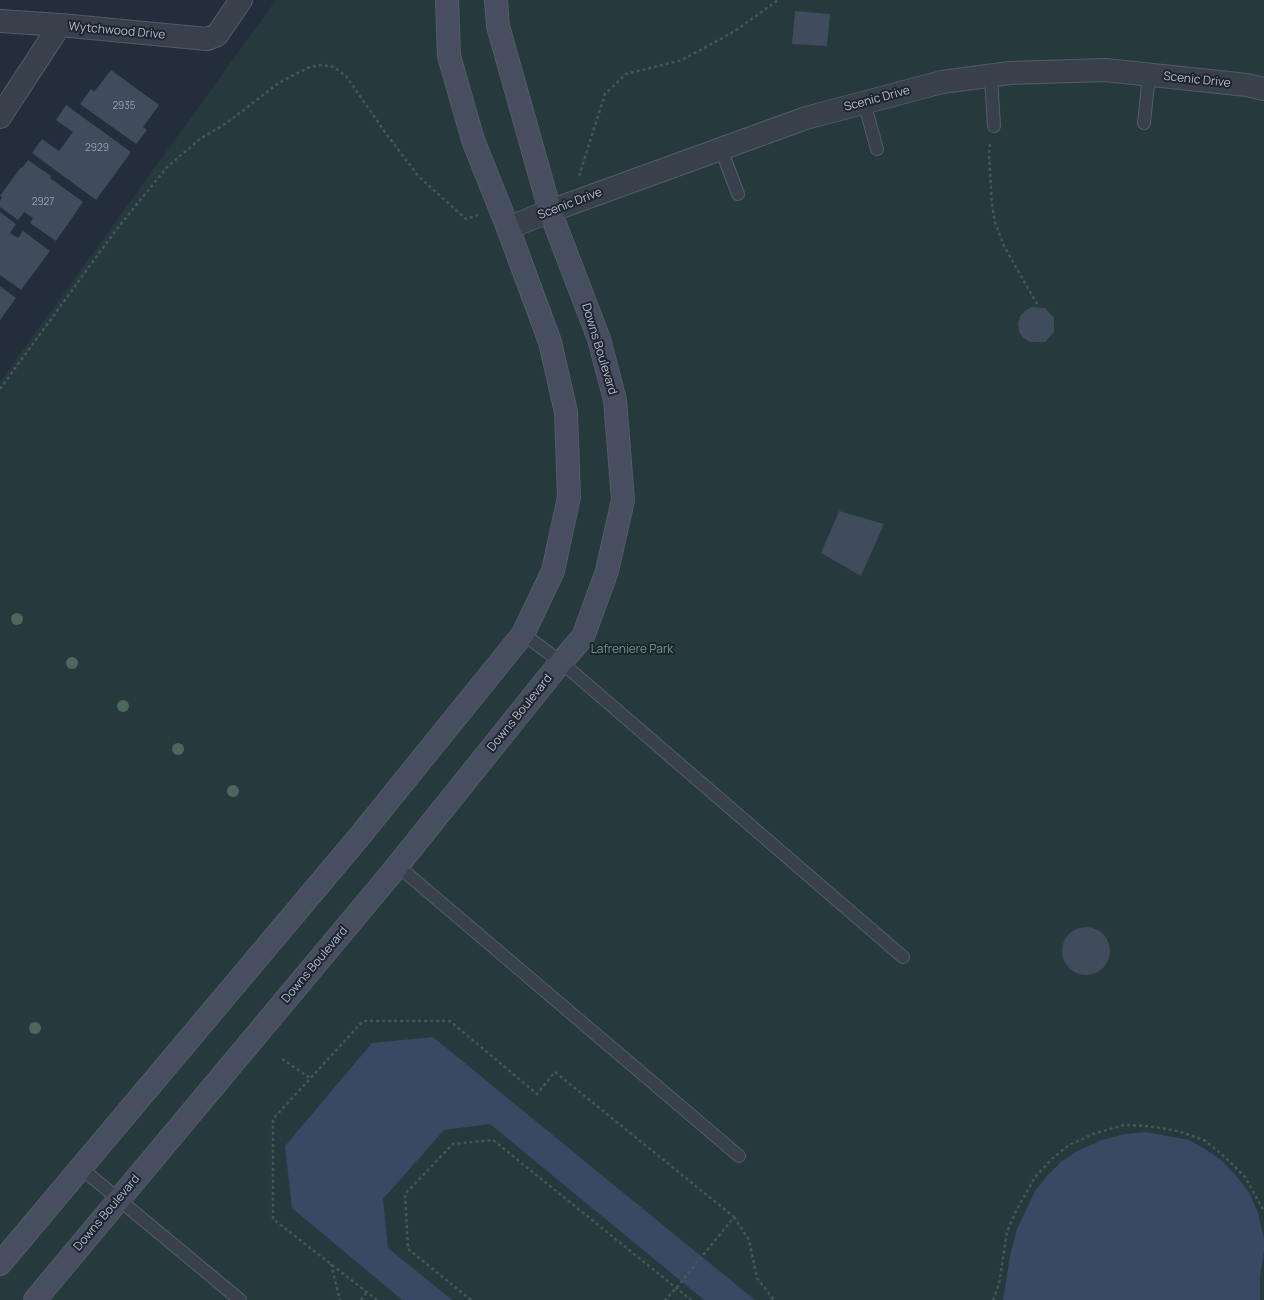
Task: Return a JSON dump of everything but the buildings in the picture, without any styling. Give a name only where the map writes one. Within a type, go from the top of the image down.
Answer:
[{"type":"street","name":"Wytchwood Drive","points":[[0,117],[60,26],[207,39],[217,35],[241,0]]},
{"type":"street","points":[[0,1264],[359,837],[523,634],[553,571],[569,497],[566,412],[550,342],[508,228],[473,140],[449,56],[447,0]]},
{"type":"street","name":"Downs Boulevard","points":[[35,1300],[398,866],[561,662],[583,637],[607,571],[623,500],[615,400],[599,339],[550,211],[498,26],[496,0]]},
{"type":"street","points":[[0,21],[60,26]]},
{"type":"street","name":"Scenic Drive","points":[[508,228],[550,211],[806,118],[942,82],[1010,73],[1105,70],[1247,85],[1264,89]]},
{"type":"lane","points":[[1144,123],[1149,75]]},
{"type":"lane","points":[[991,76],[994,126]]},
{"type":"lane","points":[[864,102],[878,149]]},
{"type":"lane","points":[[722,148],[738,194]]},
{"type":"lane","points":[[523,634],[561,662],[903,957]]},
{"type":"lane","points":[[398,866],[739,1156]]},
{"type":"lane","points":[[81,1168],[240,1300]]},
{"type":"path","points":[[578,180],[605,94],[626,74],[682,60],[735,31],[778,0]]},
{"type":"path","points":[[0,389],[116,230],[167,167],[200,139],[228,122],[280,82],[310,67],[321,65],[334,67],[346,76],[387,135],[419,177],[466,220],[499,206]]},
{"type":"path","points":[[994,126],[988,155],[992,205],[995,222],[1004,246],[1037,304]]},
{"type":"path","points":[[378,1300],[273,1219],[273,1119],[363,1021],[450,1021],[537,1094],[555,1072],[734,1217],[749,1240],[757,1278],[774,1300]]},
{"type":"path","points":[[282,1059],[310,1078]]},
{"type":"path","points":[[994,1300],[1007,1232],[1016,1210],[1035,1177],[1053,1158],[1069,1145],[1093,1134],[1124,1125],[1147,1126],[1178,1130],[1204,1140],[1225,1157],[1244,1177],[1264,1211]]},
{"type":"path","points":[[471,1300],[408,1249],[406,1194],[453,1144],[493,1140],[692,1300]]},
{"type":"path","points":[[665,1300],[734,1217]]},
{"type":"path","points":[[330,1263],[340,1300]]},
{"type":"path","points":[[361,1300],[367,1292]]},
{"type":"green space","name":"Lafreniere Park","points":[[276,0],[1264,0],[1264,1300],[0,1300],[0,382]]},
{"type":"water","points":[[433,1037],[755,1300],[704,1300],[490,1124],[444,1130],[383,1199],[388,1248],[452,1300],[402,1300],[292,1208],[285,1146],[372,1043]]},
{"type":"water","points":[[1146,1132],[1189,1140],[1207,1150],[1222,1161],[1249,1192],[1258,1213],[1264,1239],[1264,1251],[1260,1277],[1260,1300],[1003,1300],[1010,1256],[1017,1229],[1035,1191],[1046,1177],[1061,1162],[1077,1151],[1102,1140],[1125,1134]]}]
